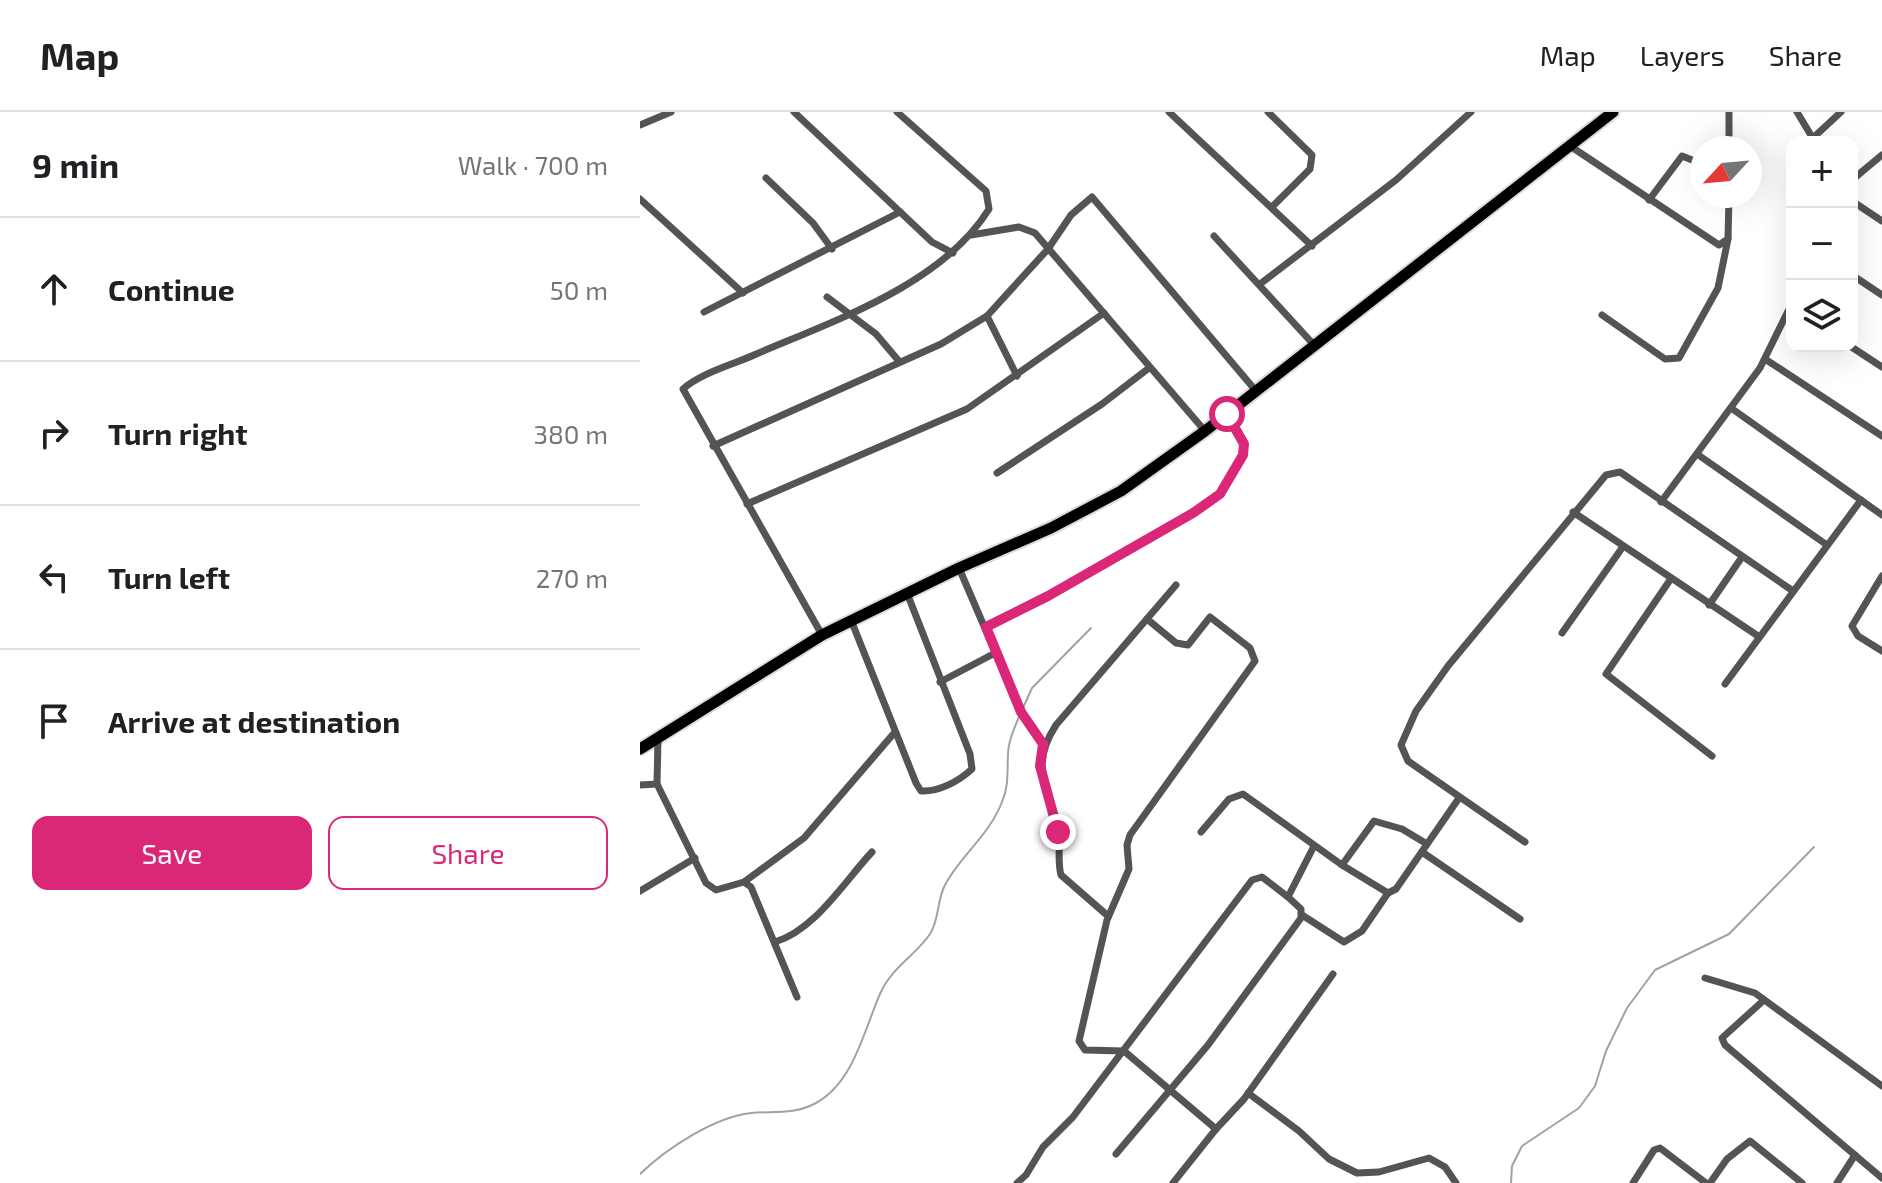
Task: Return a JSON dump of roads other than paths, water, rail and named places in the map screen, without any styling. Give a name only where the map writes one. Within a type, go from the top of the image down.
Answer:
[{"type":"main road","points":[[640,749],[822,635],[959,568],[1084,512],[1153,470],[1613,112]]},
{"type":"street","points":[[640,125],[671,112]]},
{"type":"street","points":[[794,112],[932,242],[953,253]]},
{"type":"street","points":[[822,635],[683,389],[848,314],[928,271],[971,235],[989,209],[986,191],[897,112]]},
{"type":"street","points":[[1169,112],[1312,246]]},
{"type":"street","points":[[1268,112],[1312,155],[1310,169],[1272,207]]},
{"type":"street","points":[[1729,112],[1729,136]]},
{"type":"street","points":[[1797,112],[1812,136]]},
{"type":"street","points":[[1818,136],[1841,112]]},
{"type":"street","points":[[1260,284],[1436,148],[1469,113]]},
{"type":"street","points":[[1570,146],[1715,243],[1723,244],[1728,239]]},
{"type":"street","points":[[1858,175],[1882,155]]},
{"type":"street","points":[[1649,200],[1682,156],[1690,159]]},
{"type":"street","points":[[766,178],[813,223],[832,249]]},
{"type":"street","points":[[713,446],[898,360],[941,344],[987,316],[1048,249],[1071,215],[1092,197],[1256,391]]},
{"type":"street","points":[[640,199],[743,293]]},
{"type":"street","points":[[1858,204],[1878,214],[1882,221]]},
{"type":"street","points":[[1602,315],[1665,359],[1679,358],[1718,288],[1728,239],[1729,208]]},
{"type":"street","points":[[704,312],[900,212]]},
{"type":"street","points":[[971,235],[1027,228],[1205,431]]},
{"type":"street","points":[[1214,236],[1315,346]]},
{"type":"street","points":[[1858,279],[1882,295]]},
{"type":"street","points":[[827,297],[876,334],[898,360]]},
{"type":"street","points":[[747,504],[967,409],[1104,313]]},
{"type":"street","points":[[987,316],[1017,376]]},
{"type":"street","points":[[1661,502],[1765,359],[1786,316]]},
{"type":"street","points":[[1858,351],[1882,367]]},
{"type":"street","points":[[1765,359],[1882,436]]},
{"type":"street","points":[[997,473],[1102,404],[1149,368]]},
{"type":"street","points":[[1731,408],[1882,515]]},
{"type":"street","points":[[986,627],[1062,588],[1193,513],[1220,494],[1243,455],[1244,444],[1227,414]]},
{"type":"street","points":[[1697,454],[1827,545]]},
{"type":"street","points":[[1525,842],[1408,761],[1401,745],[1416,711],[1448,666],[1598,483],[1613,472],[1637,482],[1661,502],[1793,591]]},
{"type":"street","points":[[1725,684],[1861,500]]},
{"type":"street","points":[[1573,512],[1622,548],[1758,636]]},
{"type":"street","points":[[1562,633],[1622,548]]},
{"type":"street","points":[[1709,605],[1742,557]]},
{"type":"street","points":[[959,568],[1021,712],[1043,744]]},
{"type":"street","points":[[1882,576],[1852,626],[1858,636],[1882,651]]},
{"type":"street","points":[[1670,580],[1606,674],[1712,756]]},
{"type":"street","points":[[1108,916],[1061,875],[1058,832],[1040,766],[1043,744],[1176,585]]},
{"type":"street","points":[[851,620],[921,791],[932,792],[972,769],[970,754],[907,593]]},
{"type":"street","points":[[1147,619],[1176,643],[1188,645],[1210,617],[1250,648],[1255,661],[1130,835],[1127,845],[1129,869],[1108,916],[1079,1041],[1085,1050],[1124,1051],[1216,1129]]},
{"type":"street","points":[[940,682],[997,652]]},
{"type":"street","points":[[658,738],[657,784],[711,889],[744,882],[804,838],[895,732]]},
{"type":"street","points":[[640,785],[657,784]]},
{"type":"street","points":[[1201,832],[1229,799],[1243,794],[1314,846],[1388,893]]},
{"type":"street","points":[[1302,915],[1344,942],[1362,931],[1388,893],[1396,889],[1459,798]]},
{"type":"street","points":[[1342,865],[1374,821],[1402,829],[1427,844]]},
{"type":"street","points":[[1288,897],[1314,846]]},
{"type":"street","points":[[775,942],[790,937],[809,922],[872,852]]},
{"type":"street","points":[[1422,852],[1520,919]]},
{"type":"street","points":[[640,878],[642,890],[695,858]]},
{"type":"street","points":[[1017,1183],[1124,1051],[1252,880],[1262,877],[1301,909],[1302,915],[1170,1091],[1116,1154]]},
{"type":"street","points":[[744,882],[757,897],[797,997]]},
{"type":"street","points":[[1173,1183],[1248,1093],[1333,974]]},
{"type":"street","points":[[1705,978],[1728,983],[1764,1000],[1881,1083]]},
{"type":"street","points":[[1764,1000],[1722,1038],[1725,1045],[1882,1178]]},
{"type":"street","points":[[1248,1093],[1341,1167],[1369,1174],[1429,1158],[1445,1167],[1456,1183]]},
{"type":"street","points":[[1633,1183],[1654,1150],[1660,1148],[1708,1183],[1727,1159],[1750,1141],[1802,1183]]},
{"type":"street","points":[[1837,1183],[1855,1155]]},
{"type":"waterway","points":[[1023,708],[1032,688],[1091,628]]},
{"type":"waterway","points":[[640,1174],[663,1154],[706,1127],[751,1113],[808,1107],[829,1094],[840,1082],[856,1054],[885,985],[930,934],[944,887],[982,836],[1002,802],[1006,790],[1009,745],[1020,714]]},
{"type":"waterway","points":[[1511,1183],[1512,1166],[1522,1146],[1579,1108],[1595,1086],[1606,1051],[1627,1008],[1655,970],[1729,934],[1814,847]]}]
